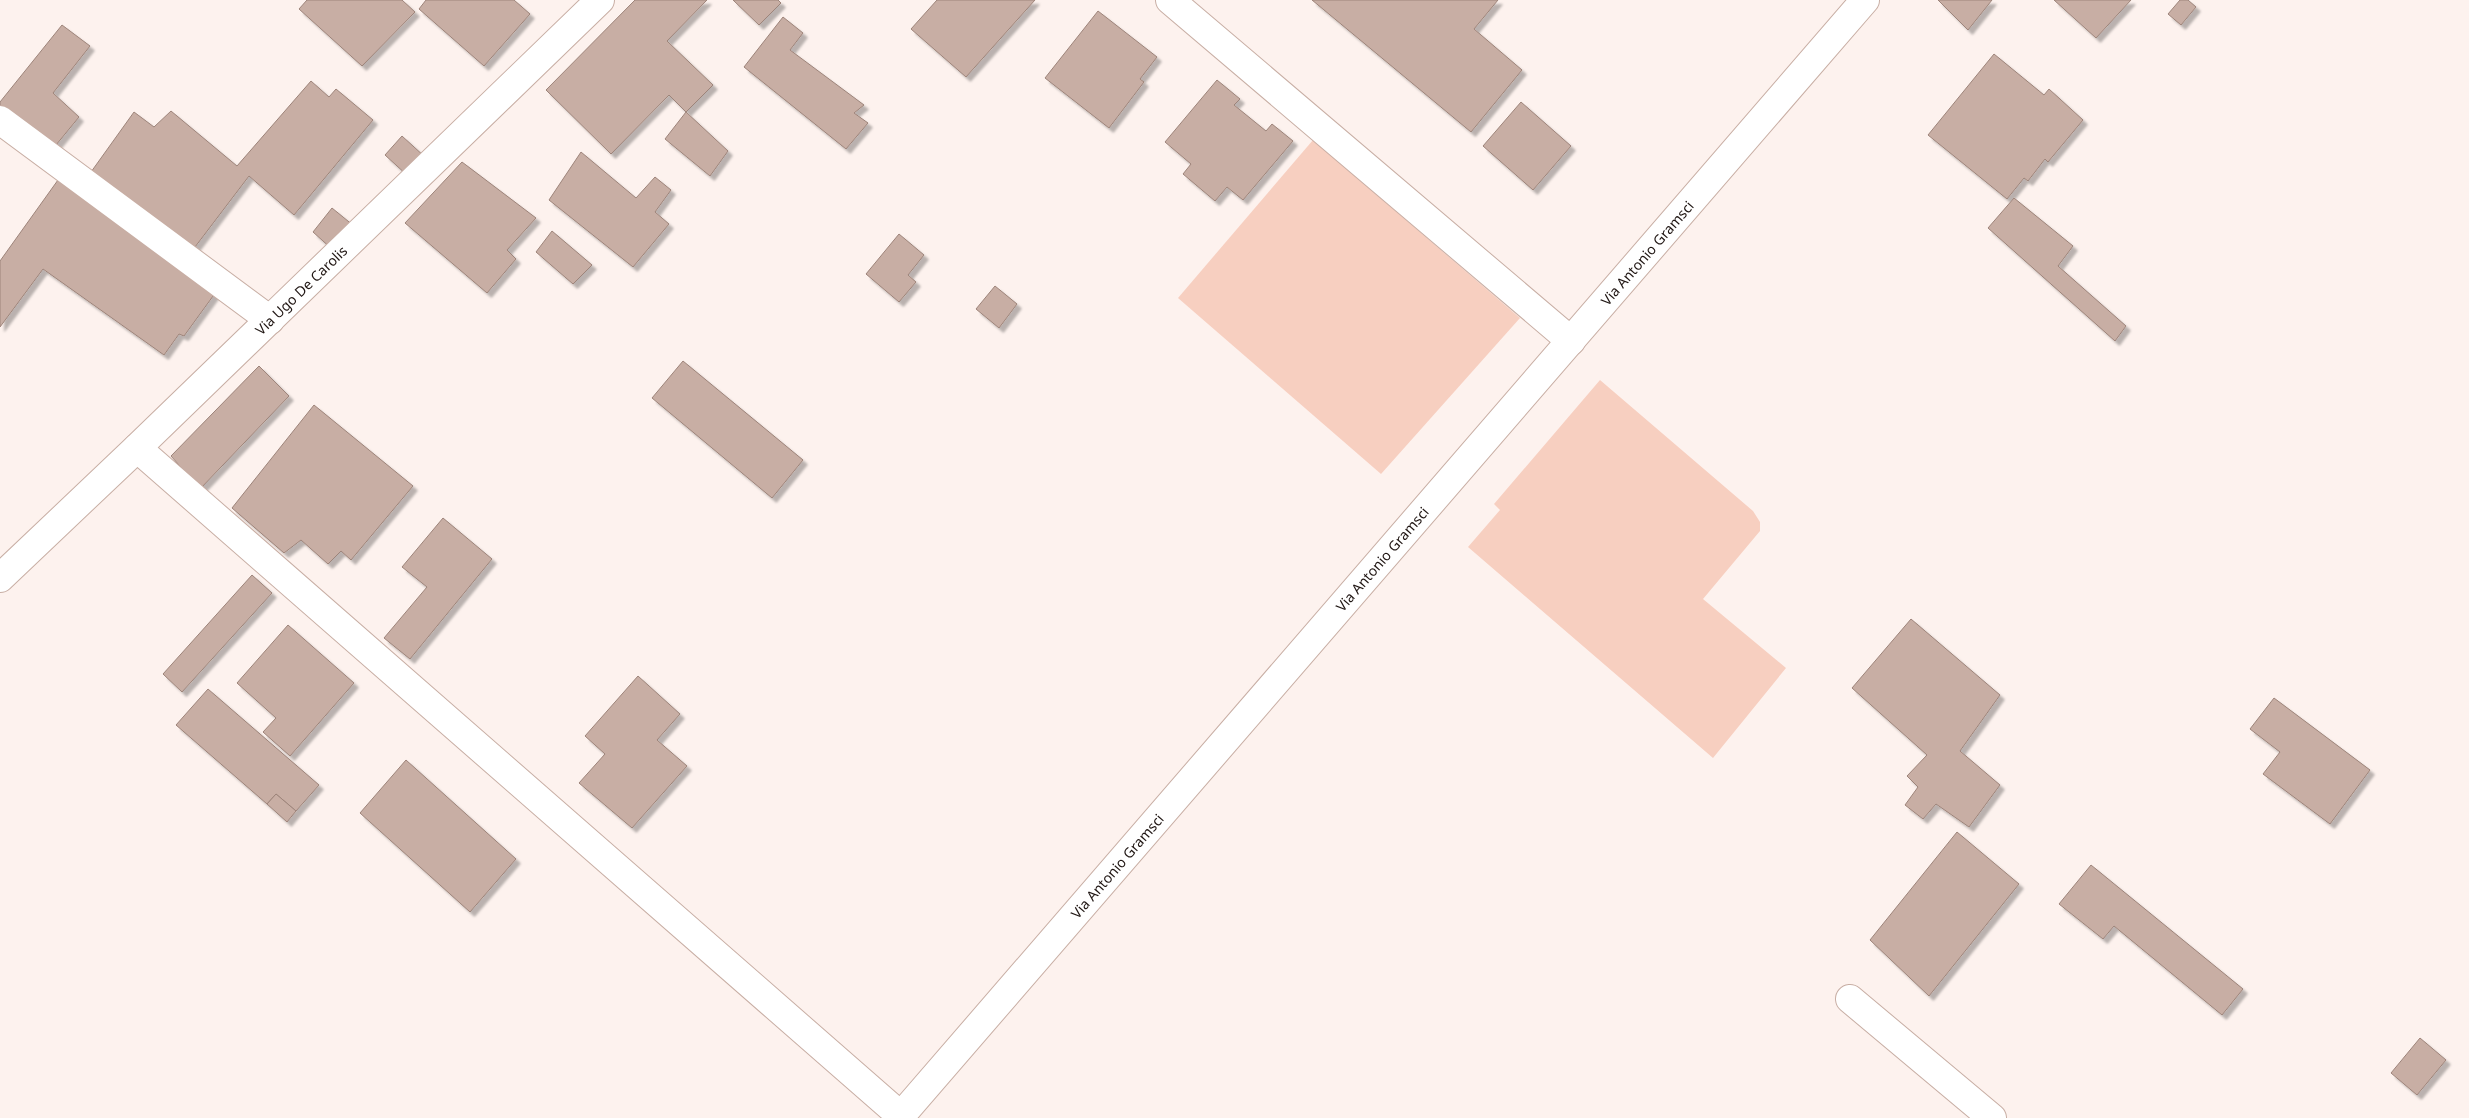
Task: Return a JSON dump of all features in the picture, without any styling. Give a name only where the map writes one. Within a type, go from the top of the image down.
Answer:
[{"type":"street","name":"Via Ugo De Carolis","points":[[0,578],[270,320],[600,0]]},
{"type":"street","points":[[1170,0],[1571,341]]},
{"type":"street","name":"Via Antonio Gramsci","points":[[900,1117],[1864,0]]},
{"type":"street","points":[[0,120],[270,320]]},
{"type":"street","points":[[137,448],[900,1117]]},
{"type":"street","points":[[1850,999],[1992,1118]]},
{"type":"shaded area","points":[[1313,140],[1520,318],[1381,474],[1178,298]]},
{"type":"shaded area","points":[[1600,380],[1753,511],[1760,522],[1760,531],[1703,599],[1786,668],[1713,758],[1468,547],[1500,510],[1494,504]]},
{"type":"building","points":[[307,0],[402,0],[415,12],[362,66],[299,9]]},
{"type":"building","points":[[426,0],[514,0],[530,14],[484,66],[419,9]]},
{"type":"building","points":[[635,0],[707,0],[667,41],[713,85],[686,112],[669,95],[611,154],[546,90]]},
{"type":"building","points":[[733,0],[778,0],[781,3],[759,25]]},
{"type":"building","points":[[937,0],[1035,0],[966,77],[911,29]]},
{"type":"building","points":[[1312,0],[1498,0],[1474,29],[1522,70],[1471,132]]},
{"type":"building","points":[[1938,0],[1992,0],[1968,30]]},
{"type":"building","points":[[2054,0],[2131,0],[2096,38]]},
{"type":"building","points":[[2180,0],[2188,0],[2196,7],[2181,25],[2168,14]]},
{"type":"building","points":[[1098,11],[1157,57],[1140,79],[1144,82],[1109,128],[1045,78]]},
{"type":"building","points":[[783,17],[803,33],[790,50],[864,105],[854,113],[868,123],[846,149],[744,67]]},
{"type":"building","points":[[62,25],[90,46],[53,93],[79,117],[56,145],[0,106],[0,102]]},
{"type":"building","points":[[1994,54],[2044,95],[2049,89],[2083,120],[2048,162],[2045,159],[2028,181],[2024,178],[2007,199],[1928,135]]},
{"type":"building","points":[[1217,80],[1240,99],[1234,105],[1266,131],[1272,124],[1293,141],[1243,200],[1227,187],[1215,201],[1183,174],[1191,164],[1165,142]]},
{"type":"building","points":[[311,81],[329,97],[336,89],[373,120],[294,215],[249,176],[195,247],[91,172],[134,112],[154,127],[171,111],[237,166]]},
{"type":"building","points":[[1521,102],[1571,146],[1533,190],[1483,146]]},
{"type":"building","points":[[686,112],[728,151],[710,176],[665,139]]},
{"type":"building","points":[[402,136],[425,157],[408,176],[385,155]]},
{"type":"building","points":[[581,152],[636,198],[655,177],[671,190],[655,212],[669,224],[633,267],[549,200]]},
{"type":"building","points":[[462,162],[536,218],[507,250],[516,259],[487,293],[405,223]]},
{"type":"building","points":[[58,180],[216,292],[184,336],[179,334],[164,355],[43,269],[0,327],[0,261]]},
{"type":"building","points":[[2014,198],[2073,246],[2058,266],[2126,326],[2115,341],[1988,228]]},
{"type":"building","points":[[332,208],[354,226],[333,250],[313,232]]},
{"type":"building","points":[[552,231],[592,265],[573,284],[536,252]]},
{"type":"building","points":[[899,234],[924,255],[908,275],[916,282],[899,302],[866,274]]},
{"type":"building","points":[[995,286],[1017,304],[999,328],[976,309]]},
{"type":"building","points":[[683,361],[803,460],[772,498],[652,398]]},
{"type":"building","points":[[259,366],[289,396],[200,489],[171,456]]},
{"type":"building","points":[[314,405],[413,486],[351,560],[341,551],[328,564],[301,540],[284,553],[232,508]]},
{"type":"building","points":[[443,518],[492,559],[410,659],[384,638],[427,587],[402,567]]},
{"type":"building","points":[[252,575],[272,593],[182,692],[163,674]]},
{"type":"building","points":[[1911,619],[2000,695],[1960,751],[2000,785],[1969,827],[1936,804],[1923,819],[1905,805],[1918,787],[1907,776],[1927,755],[1852,688]]},
{"type":"building","points":[[288,625],[354,683],[290,756],[263,732],[276,718],[237,683]]},
{"type":"building","points":[[638,676],[680,714],[657,740],[687,766],[632,828],[579,783],[605,754],[585,736]]},
{"type":"building","points":[[208,689],[319,785],[296,811],[276,794],[267,804],[176,725]]},
{"type":"building","points":[[2274,698],[2370,770],[2330,824],[2263,774],[2280,752],[2250,729]]},
{"type":"building","points":[[406,760],[516,859],[470,912],[360,813]]},
{"type":"building","points":[[276,794],[296,811],[287,822],[267,804]]},
{"type":"building","points":[[1957,832],[2019,884],[1929,996],[1870,940]]},
{"type":"building","points":[[2091,865],[2243,989],[2222,1015],[2114,926],[2103,939],[2059,904]]},
{"type":"building","points":[[2420,1038],[2446,1060],[2417,1095],[2391,1073]]}]
